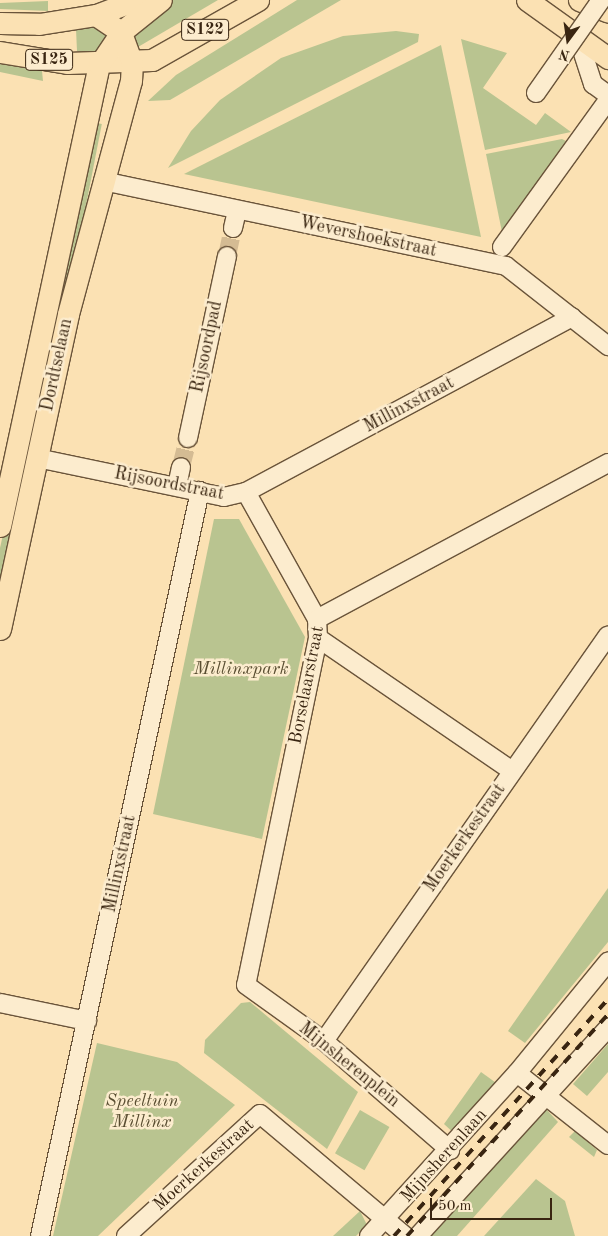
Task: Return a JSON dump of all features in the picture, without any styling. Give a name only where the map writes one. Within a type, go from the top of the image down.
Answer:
[{"type":"main road","name":"S125","points":[[0,23],[39,24],[96,15],[136,0]]},
{"type":"main road","name":"Dordtselaan","points":[[0,526],[99,65],[121,32],[161,0]]},
{"type":"main road","name":"S122","points":[[142,62],[258,0]]},
{"type":"main road","points":[[527,0],[608,58]]},
{"type":"main road","points":[[579,0],[608,10]]},
{"type":"main road","points":[[601,0],[608,10]]},
{"type":"main road","points":[[96,15],[121,32],[142,62]]},
{"type":"main road","name":"S125","points":[[0,52],[67,63],[99,65],[142,62]]},
{"type":"main road","name":"Dordtselaan","points":[[0,629],[37,458],[103,181],[126,103],[142,62]]},
{"type":"main road","points":[[67,63],[86,80],[92,96]]},
{"type":"street","points":[[536,93],[601,0]]},
{"type":"street","points":[[577,35],[593,84],[608,95]]},
{"type":"street","points":[[502,247],[608,100]]},
{"type":"street","name":"Wevershoekstraat","points":[[103,181],[506,266],[608,346]]},
{"type":"street","points":[[233,228],[237,210]]},
{"type":"street","name":"Rijsoordpad","points":[[188,438],[227,256]]},
{"type":"street","name":"Millinxstraat","points":[[246,492],[572,317]]},
{"type":"street","name":"Rijsoordstraat","points":[[37,458],[224,497],[246,492],[317,620]]},
{"type":"street","name":"Borselaarstraat","points":[[246,985],[318,638],[317,620],[608,463]]},
{"type":"street","points":[[177,486],[182,467]]},
{"type":"street","name":"Millinxstraat","points":[[40,1236],[200,491]]},
{"type":"street","name":"Moerkerkestraat","points":[[324,1041],[608,636]]},
{"type":"street","points":[[318,638],[512,771]]},
{"type":"street","name":"Mijnsherenlaan","points":[[369,1236],[450,1150],[517,1073],[608,962]]},
{"type":"street","name":"Mijnsherenplein","points":[[246,985],[324,1041],[450,1150]]},
{"type":"street","points":[[0,1003],[87,1020]]},
{"type":"street","name":"Mijnsherenlaan","points":[[418,1236],[548,1097],[608,1028]]},
{"type":"street","points":[[517,1073],[608,1144]]},
{"type":"street","name":"Moerkerkestraat","points":[[126,1236],[260,1114],[386,1220]]},
{"type":"street","points":[[386,1220],[405,1236]]},
{"type":"green space","points":[[172,0],[218,0],[138,47],[132,35],[143,20]]},
{"type":"green space","points":[[297,0],[341,0],[170,100],[148,101],[176,75]]},
{"type":"green space","points":[[48,1],[48,11],[0,9],[0,3]]},
{"type":"green space","points":[[90,26],[108,33],[96,53],[77,51],[76,29]]},
{"type":"green space","points":[[396,31],[419,34],[418,42],[168,168],[191,131],[220,100],[281,58],[343,36]]},
{"type":"green space","points":[[461,39],[507,53],[483,88],[536,125],[545,113],[571,132],[485,150]]},
{"type":"green space","points":[[441,45],[481,237],[184,174]]},
{"type":"green space","points":[[0,64],[42,71],[43,81],[0,72]]},
{"type":"green space","points":[[92,122],[102,124],[62,331],[52,329]]},
{"type":"green space","points":[[562,139],[566,141],[502,232],[486,154]]},
{"type":"green space","points":[[16,476],[29,479],[0,612],[0,548]]},
{"type":"green space","name":"Millinxpark","points":[[214,519],[239,519],[305,637],[262,839],[153,814]]},
{"type":"green space","points":[[608,888],[608,942],[525,1043],[508,1031]]},
{"type":"green space","points":[[250,1002],[358,1092],[327,1149],[204,1053],[205,1040],[241,1003]]},
{"type":"green space","name":"Speeltuin Millinx","points":[[97,1043],[177,1062],[235,1105],[98,1236],[53,1236]]},
{"type":"green space","points":[[608,1044],[608,1072],[587,1096],[573,1084]]},
{"type":"green space","points":[[481,1072],[499,1085],[457,1136],[444,1124]]},
{"type":"green space","points":[[546,1109],[558,1122],[457,1236],[428,1236]]},
{"type":"green space","points":[[360,1110],[389,1127],[364,1170],[335,1153]]},
{"type":"green space","points":[[575,1131],[597,1150],[594,1157],[569,1137]]},
{"type":"green space","points":[[536,1179],[565,1201],[575,1236],[484,1236]]},
{"type":"green space","points":[[360,1211],[367,1225],[356,1236],[333,1236]]},
{"type":"tunnel","points":[[227,256],[233,228]]},
{"type":"tunnel","points":[[181,467],[188,438]]},
{"type":"railway","points":[[394,1236],[608,999]]},
{"type":"railway","points":[[407,1236],[608,1014]]}]
